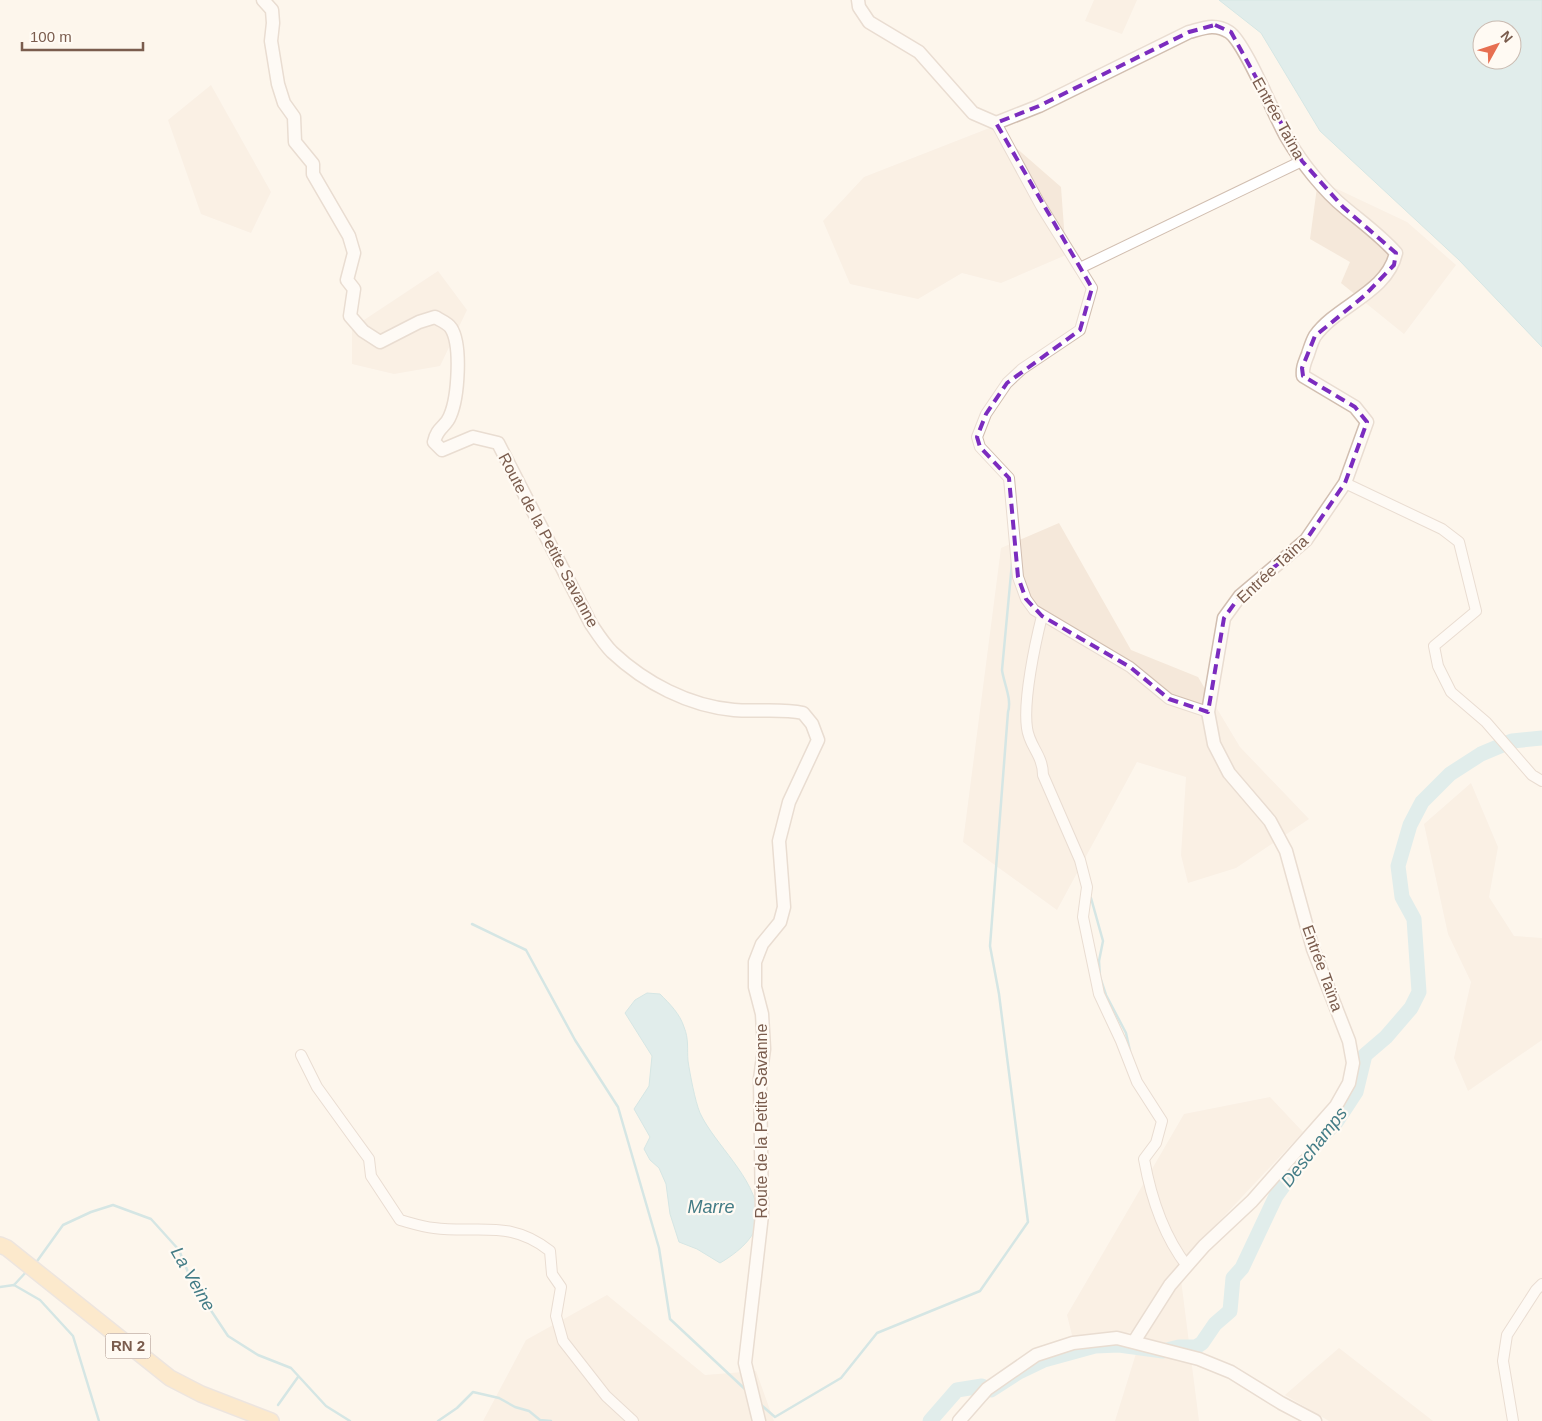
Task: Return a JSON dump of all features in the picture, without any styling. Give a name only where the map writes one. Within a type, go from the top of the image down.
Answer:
[{"type":"main road","name":"RN 2","points":[[0,1244],[170,1378],[201,1394],[271,1421]]},
{"type":"street","name":"Route de la Petite Savanne","points":[[263,0],[272,10],[273,23],[270,41],[278,84],[284,103],[294,117],[295,142],[313,164],[313,174],[348,236],[354,253],[348,280],[354,289],[350,316],[362,331],[380,342],[418,322],[435,317],[450,326],[457,342],[455,400],[450,418],[436,431],[434,442],[442,450],[473,437],[498,443],[591,624],[610,651],[640,674],[666,689],[699,704],[732,710],[803,714],[812,724],[818,740],[789,802],[779,841],[784,906],[780,922],[762,944],[755,962],[755,987],[762,1014],[764,1049],[760,1079],[762,1215],[745,1363],[759,1421]]},
{"type":"street","points":[[858,0],[859,7],[869,22],[919,52],[973,113],[996,123],[1042,206],[1092,288],[1080,330],[1022,369],[1007,383],[986,414],[977,437],[980,447],[1008,478],[1018,577],[1026,599],[1042,616],[1130,667],[1168,699],[1208,712]]},
{"type":"street","name":"Entrée Taïna","points":[[996,123],[1039,106],[1189,32],[1214,25],[1231,32],[1286,137],[1302,162],[1343,207],[1386,241],[1396,254],[1394,265],[1364,296],[1334,318],[1315,336],[1302,368],[1303,376],[1355,407],[1367,422],[1345,483],[1306,540],[1240,596],[1224,618],[1208,712],[1214,744],[1229,773],[1270,821],[1286,851],[1313,949],[1349,1041],[1353,1063],[1348,1083],[1336,1106],[1252,1201],[1204,1246],[1162,1296],[1135,1340]]},
{"type":"street","points":[[1080,268],[1302,162]]},
{"type":"street","points":[[1345,483],[1442,529],[1459,542],[1476,611],[1434,646],[1438,666],[1451,692],[1486,722],[1532,775],[1542,781]]},
{"type":"street","points":[[1042,616],[1031,672],[1027,726],[1029,735],[1043,762],[1043,775],[1080,860],[1087,887],[1083,917],[1098,994],[1121,1041],[1137,1082],[1162,1121],[1156,1143],[1144,1159],[1156,1205],[1165,1230],[1187,1266]]},
{"type":"street","points":[[301,1054],[317,1088],[369,1159],[371,1176],[400,1220],[434,1228],[500,1229],[535,1238],[550,1250],[552,1274],[561,1287],[556,1316],[563,1341],[606,1396],[632,1421]]},
{"type":"street","points":[[1512,1421],[1502,1361],[1507,1335],[1536,1290],[1542,1284]]},
{"type":"street","points":[[959,1421],[987,1389],[1036,1355],[1093,1339],[1096,1342],[1117,1338],[1135,1340],[1199,1359],[1230,1372],[1281,1404],[1315,1421]]},
{"type":"highlighted area","points":[[1215,25],[1231,32],[1302,161],[1343,207],[1396,253],[1394,265],[1364,296],[1315,336],[1302,368],[1303,376],[1355,407],[1367,422],[1345,483],[1306,540],[1240,596],[1224,618],[1208,712],[1169,699],[1130,667],[1042,616],[1026,599],[1018,577],[1009,478],[980,447],[977,437],[986,414],[1007,383],[1080,330],[1092,288],[996,123],[1039,106],[1189,32]]},
{"type":"shaded area","points":[[1094,0],[1137,0],[1122,34],[1085,21]]},
{"type":"shaded area","points":[[211,85],[271,192],[251,233],[201,214],[168,120]]},
{"type":"shaded area","points":[[992,127],[1061,187],[1066,255],[1001,283],[962,273],[918,299],[850,284],[823,221],[864,177]]},
{"type":"shaded area","points":[[1318,180],[1407,222],[1456,265],[1404,334],[1341,283],[1350,262],[1310,239]]},
{"type":"shaded area","points":[[438,271],[467,310],[440,366],[394,374],[352,364],[352,328]]},
{"type":"shaded area","points":[[1059,523],[1131,650],[1198,677],[1240,747],[1309,819],[1236,868],[1188,883],[1181,855],[1186,777],[1137,762],[1057,910],[963,842],[1001,548]]},
{"type":"shaded area","points":[[1471,783],[1498,847],[1489,897],[1514,936],[1542,938],[1542,1040],[1468,1091],[1454,1058],[1471,982],[1448,934],[1424,824]]},
{"type":"shaded area","points":[[1270,1097],[1303,1132],[1179,1264],[1199,1421],[1115,1421],[1143,1331],[1073,1339],[1067,1315],[1184,1114]]},
{"type":"shaded area","points":[[607,1295],[705,1375],[756,1371],[774,1421],[483,1421],[526,1340]]},
{"type":"shaded area","points":[[1339,1348],[1433,1421],[1329,1421],[1285,1395]]},
{"type":"water","points":[[1219,0],[1542,0],[1542,347],[1459,260],[1320,131],[1261,33]]},
{"type":"water","name":"Marre","points":[[647,993],[660,994],[680,1018],[687,1036],[688,1061],[700,1113],[742,1174],[755,1201],[758,1215],[755,1230],[740,1249],[720,1263],[697,1249],[679,1242],[670,1214],[666,1184],[659,1168],[650,1160],[644,1149],[650,1137],[634,1109],[649,1086],[652,1056],[625,1013],[635,1000]]},
{"type":"waterway","points":[[760,1404],[775,1417],[841,1378],[877,1333],[980,1291],[1028,1222],[999,994],[990,946],[1009,707],[1002,670],[1012,563]]},
{"type":"waterway","name":"Deschamps","points":[[930,1421],[957,1390],[982,1386],[991,1390],[1019,1372],[1044,1360],[1095,1346],[1119,1345],[1163,1351],[1179,1347],[1196,1347],[1202,1343],[1215,1324],[1230,1311],[1233,1278],[1242,1268],[1276,1196],[1310,1149],[1337,1121],[1356,1092],[1365,1055],[1386,1037],[1411,1008],[1419,992],[1414,919],[1402,897],[1398,866],[1410,825],[1422,802],[1450,774],[1481,754],[1512,741],[1542,738]]},
{"type":"waterway","points":[[1091,898],[1103,941],[1099,961],[1100,977],[1106,995],[1126,1033],[1130,1051]]},
{"type":"waterway","points":[[472,924],[526,950],[575,1040],[618,1107],[659,1248],[670,1319],[747,1391]]},
{"type":"waterway","name":"La Veine","points":[[35,1264],[63,1225],[91,1212],[113,1205],[151,1219],[179,1250],[192,1282],[228,1336],[258,1355],[291,1368],[326,1406],[350,1421]]},
{"type":"waterway","name":"La Veine","points":[[14,1285],[27,1271]]},
{"type":"waterway","points":[[0,1287],[14,1285],[40,1300],[73,1336],[99,1421]]},
{"type":"waterway","points":[[278,1405],[298,1377]]},
{"type":"waterway","points":[[986,1399],[994,1391]]},
{"type":"waterway","name":"La Veine","points":[[438,1421],[457,1408],[473,1392],[499,1398],[515,1407],[529,1411],[540,1420],[551,1421]]}]
